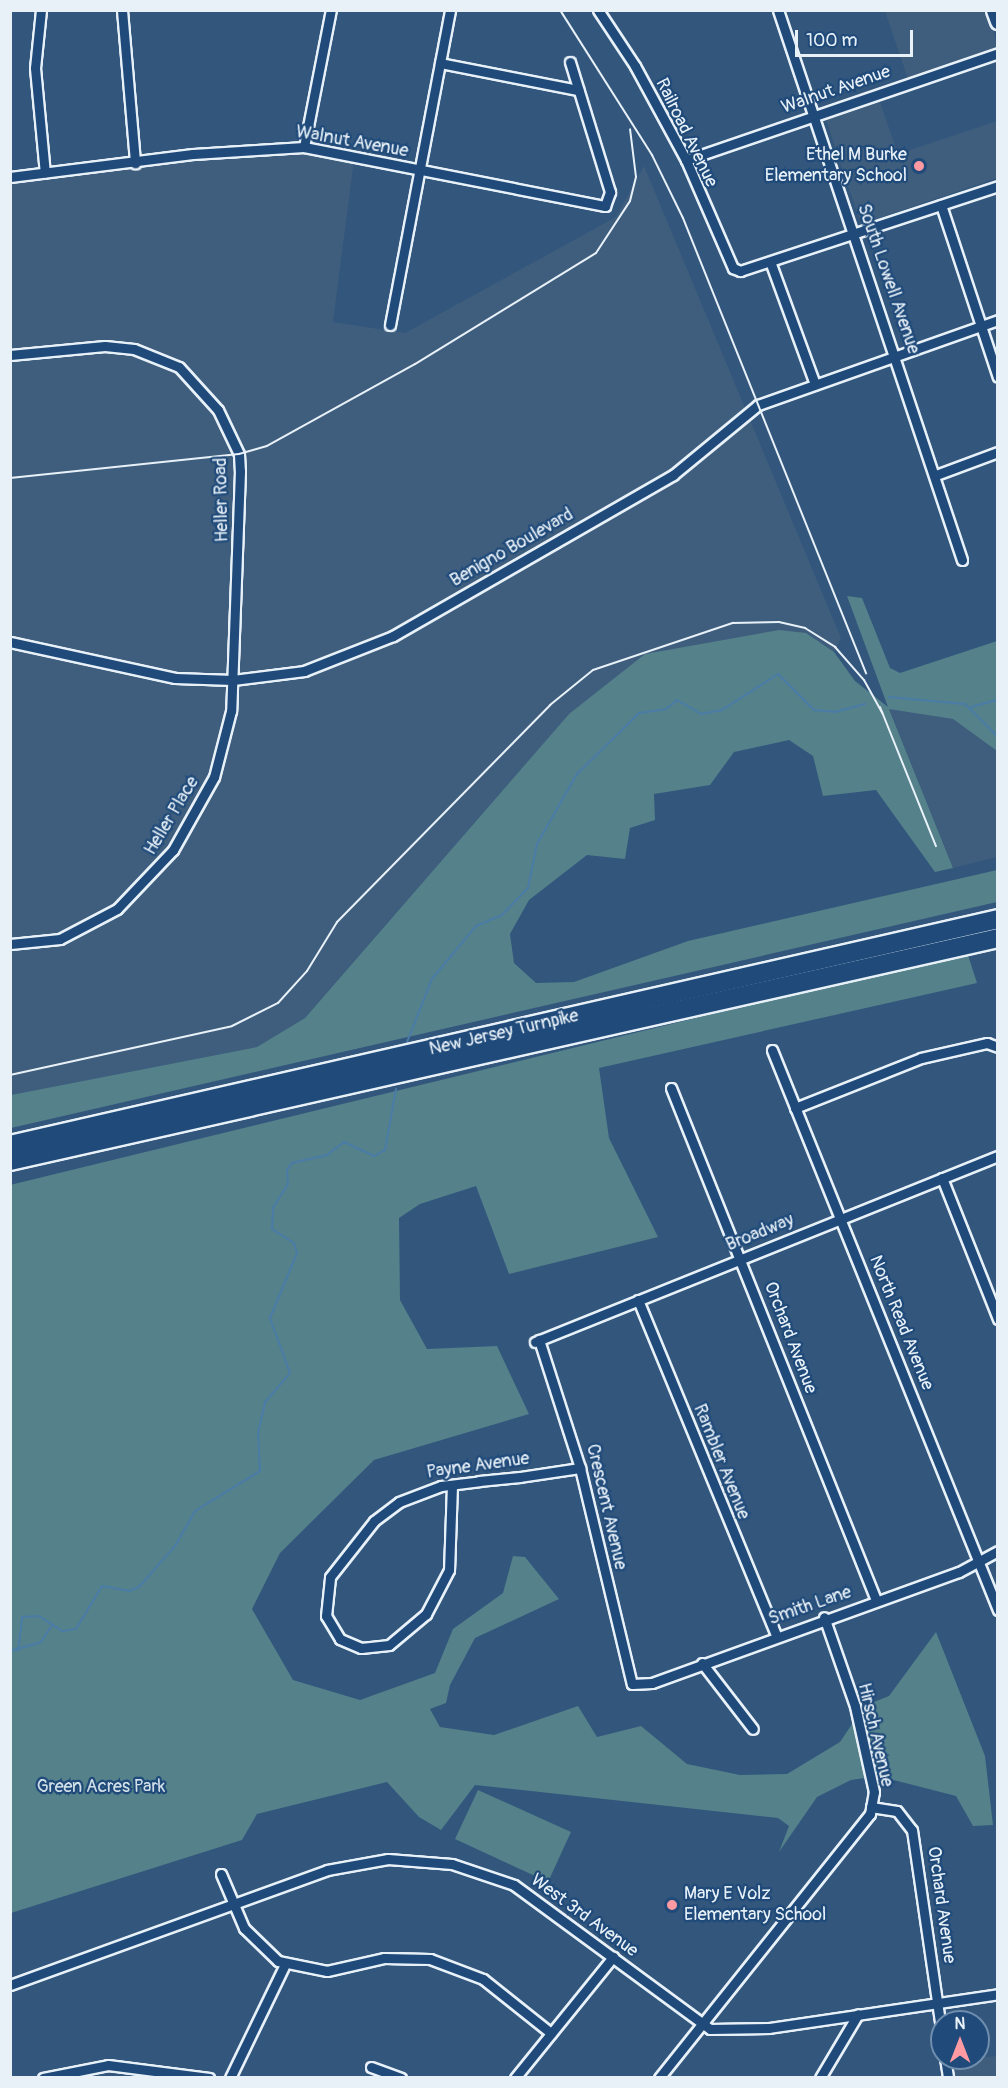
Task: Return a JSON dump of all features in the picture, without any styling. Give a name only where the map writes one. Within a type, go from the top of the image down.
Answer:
[{"type":"highway","name":"New Jersey Turnpike","points":[[10,1145],[990,921]]},
{"type":"highway","name":"New Jersey Turnpike","points":[[10,1161],[993,939]]},
{"type":"main road","points":[[994,10],[998,21]]},
{"type":"street","points":[[41,10],[35,68],[45,173]]},
{"type":"street","points":[[122,10],[135,163]]},
{"type":"street","points":[[304,147],[331,10]]},
{"type":"street","points":[[390,325],[421,172],[450,10]]},
{"type":"street","name":"Railroad Avenue","points":[[598,10],[686,160],[733,268],[740,271],[771,264]]},
{"type":"street","name":"South Lowell Avenue","points":[[778,10],[896,355],[962,560]]},
{"type":"street","name":"Walnut Avenue","points":[[686,160],[998,52]]},
{"type":"street","points":[[440,63],[578,90],[570,62]]},
{"type":"street","name":"Walnut Avenue","points":[[10,177],[304,147],[421,172],[605,206],[609,200],[578,90]]},
{"type":"street","points":[[815,384],[771,264],[998,186]]},
{"type":"street","points":[[941,205],[978,327],[998,376]]},
{"type":"street","name":"Benigno Boulevard","points":[[10,642],[170,678],[233,680],[304,671],[393,636],[673,475],[758,405],[998,320]]},
{"type":"street","name":"Heller Road","points":[[10,355],[105,346],[135,350],[179,367],[218,410],[239,454],[240,471],[233,680]]},
{"type":"street","points":[[936,475],[998,452]]},
{"type":"street","name":"Heller Place","points":[[10,944],[32,945],[82,932],[156,873],[214,777],[233,680]]},
{"type":"street","points":[[795,1108],[921,1058],[996,1046]]},
{"type":"street","name":"North Read Avenue","points":[[772,1050],[998,1610]]},
{"type":"street","name":"Orchard Avenue","points":[[671,1088],[876,1600]]},
{"type":"street","name":"Broadway","points":[[537,1341],[998,1156]]},
{"type":"street","points":[[942,1178],[998,1319]]},
{"type":"street","name":"Rambler Avenue","points":[[638,1300],[776,1635]]},
{"type":"street","name":"Crescent Avenue","points":[[537,1341],[580,1467],[632,1684]]},
{"type":"street","name":"Payne Avenue","points":[[452,1485],[449,1570],[426,1614],[400,1642],[375,1648],[351,1645],[332,1628],[325,1599],[342,1558],[374,1521],[418,1492],[452,1485],[580,1467]]},
{"type":"street","name":"Smith Lane","points":[[632,1684],[652,1683],[824,1617],[979,1563],[998,1551]]},
{"type":"street","name":"Hirsch Avenue","points":[[659,2078],[871,1807],[874,1792],[855,1706],[824,1617]]},
{"type":"street","points":[[702,1663],[753,1729]]},
{"type":"street","name":"Orchard Avenue","points":[[871,1807],[897,1811],[912,1830],[939,2010]]},
{"type":"street","name":"West 3rd Avenue","points":[[10,1985],[359,1861],[452,1864],[531,1895],[701,2026],[727,2032],[998,1994]]},
{"type":"street","points":[[221,1874],[244,1928],[285,1964],[327,1971],[384,1958],[430,1959],[483,1979],[550,2033]]},
{"type":"street","points":[[515,2078],[613,1957]]},
{"type":"street","points":[[230,2078],[285,1964]]},
{"type":"street","points":[[820,2078],[858,2014]]},
{"type":"street","points":[[43,2078],[108,2065],[209,2078]]},
{"type":"street","points":[[371,2067],[401,2078]]},
{"type":"shaded area","points":[[885,11],[990,11],[997,49],[908,79]]},
{"type":"shaded area","name":"Ethel M Burke Elementary School","points":[[880,102],[898,154],[997,121],[997,178],[861,224],[826,120]]},
{"type":"shaded area","points":[[294,145],[354,160],[333,322],[405,333],[616,217],[644,166],[841,638],[834,652],[806,633],[569,714],[305,1018],[257,1047],[11,1095],[11,177]]},
{"type":"shaded area","points":[[889,708],[953,719],[997,751],[997,857],[953,868]]},
{"type":"shaded area","points":[[997,2056],[997,2077],[954,2077],[953,2070],[990,2070],[990,2057]]},
{"type":"green space","points":[[847,596],[862,598],[890,668],[900,673],[997,641],[997,751],[953,719],[889,709],[953,868],[935,872],[876,790],[823,796],[813,756],[789,740],[734,752],[710,785],[654,794],[655,820],[630,828],[625,859],[587,855],[529,900],[510,934],[514,963],[536,983],[574,982],[688,941],[997,870],[997,902],[11,1128],[11,1095],[257,1047],[305,1018],[569,714],[645,654],[779,630],[806,633],[834,652],[855,681],[888,707]]},
{"type":"green space","name":"Green Acres Park","points":[[967,952],[977,983],[599,1068],[609,1138],[658,1237],[509,1274],[476,1186],[420,1204],[399,1218],[400,1300],[427,1349],[497,1346],[529,1414],[374,1460],[280,1553],[252,1609],[293,1680],[360,1700],[435,1673],[453,1629],[503,1593],[513,1556],[525,1557],[559,1599],[475,1638],[450,1685],[446,1703],[430,1709],[440,1727],[494,1735],[578,1706],[597,1737],[641,1726],[687,1764],[740,1775],[787,1774],[840,1742],[864,1706],[889,1696],[936,1632],[985,1756],[993,1825],[973,1826],[956,1796],[878,1776],[851,1780],[817,1797],[779,1852],[789,1826],[778,1818],[475,1785],[441,1830],[419,1817],[387,1782],[257,1814],[242,1840],[11,1913],[10,1185]]},
{"type":"green space","points":[[478,1790],[571,1832],[548,1882],[455,1839]]},
{"type":"waterway","points":[[407,1042],[432,979],[476,926],[502,915],[528,888],[537,844],[577,774],[639,713],[666,709],[677,700],[701,714],[722,710],[778,674],[814,710],[835,712],[865,704]]},
{"type":"waterway","points":[[889,697],[965,704],[998,737]]},
{"type":"waterway","points":[[971,707],[998,700]]},
{"type":"waterway","points":[[18,1651],[22,1617],[39,1616],[62,1631],[76,1629],[102,1586],[129,1591],[139,1587],[175,1546],[195,1511],[260,1471],[258,1433],[265,1402],[290,1373],[270,1318],[297,1253],[294,1243],[272,1229],[273,1208],[288,1184],[287,1170],[292,1163],[327,1155],[344,1142],[374,1156],[385,1150],[396,1089]]},
{"type":"waterway","points":[[10,1651],[41,1642],[52,1625]]},
{"type":"railway","points":[[560,10],[652,155],[683,218],[866,674]]},
{"type":"railway","points":[[10,478],[239,454],[267,446],[415,364],[596,253],[630,201],[636,177],[630,129]]},
{"type":"railway","points":[[10,1075],[232,1026],[278,1003],[307,971],[337,922],[550,705],[593,670],[733,623],[779,622],[805,628],[835,647],[864,680],[882,713]]},
{"type":"railway","points":[[880,707],[936,846]]},
{"type":"place","name":"Ethel M Burke Elementary School","points":[[919,166]]},
{"type":"place","name":"Mary E Volz Elementary School","points":[[672,1905]]}]
